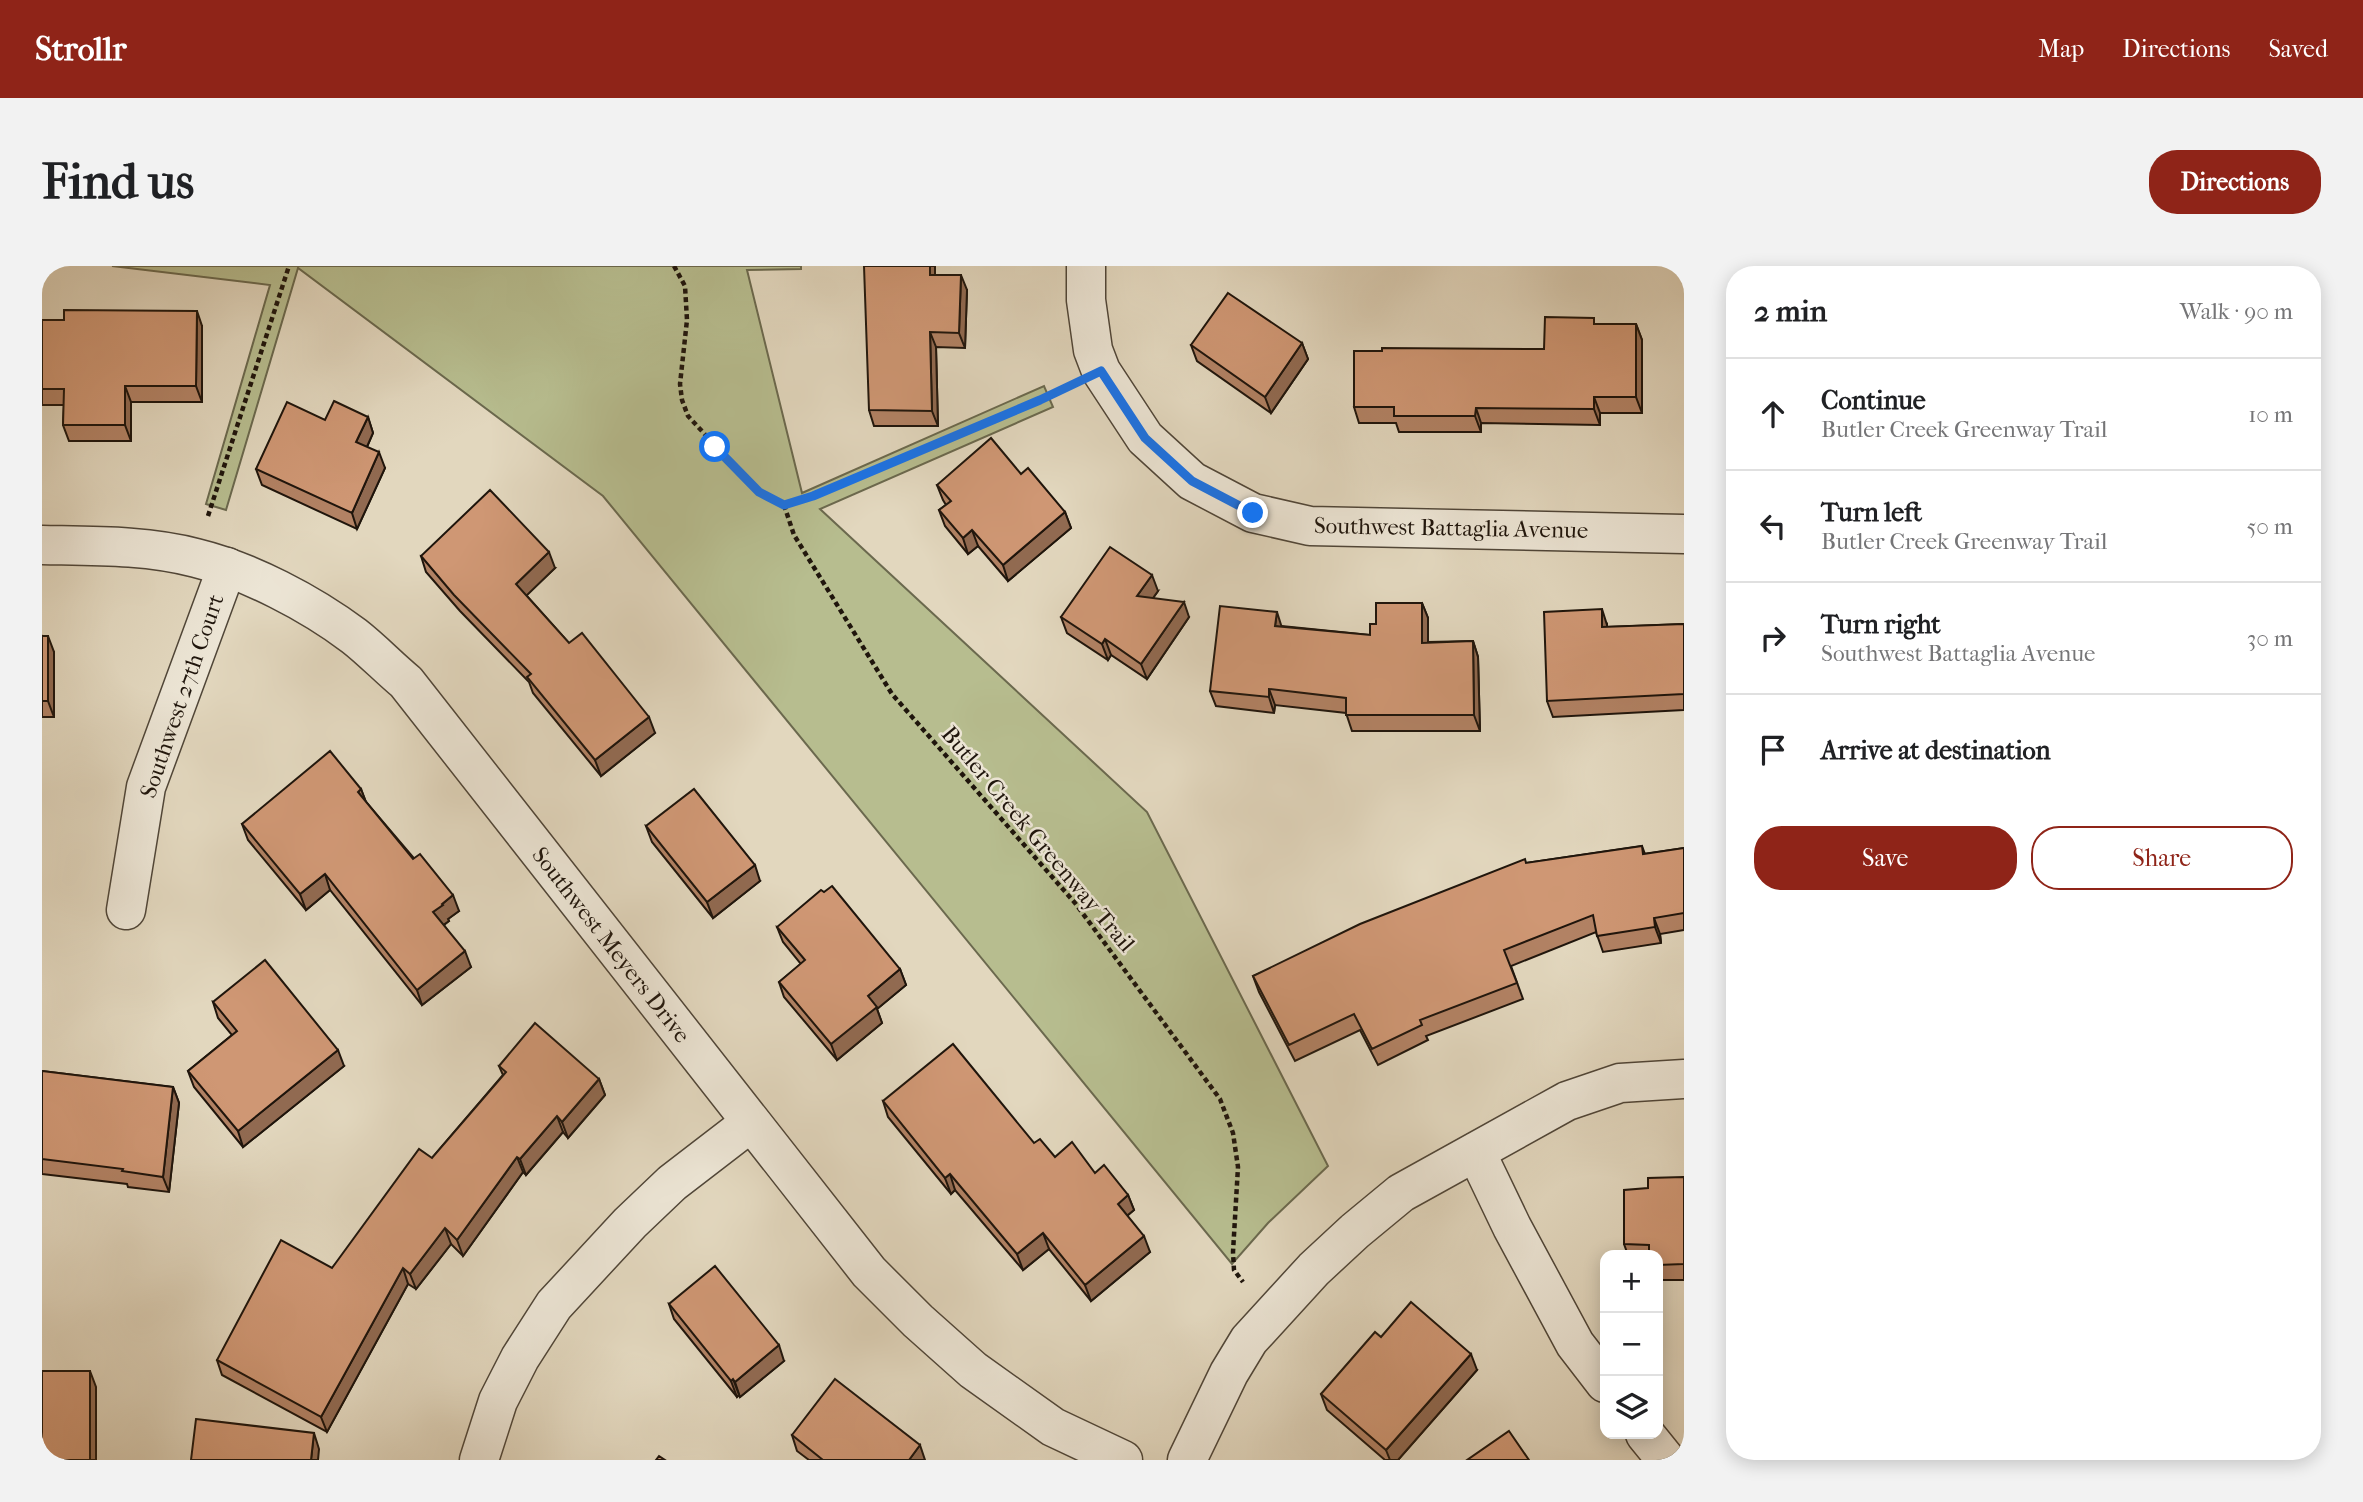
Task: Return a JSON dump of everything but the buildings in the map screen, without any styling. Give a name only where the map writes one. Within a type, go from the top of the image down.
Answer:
[{"type":"street","name":"Southwest Battaglia Avenue","points":[[1086,283],[1093,350],[1101,371],[1145,438],[1192,481],[1253,513],[1310,526],[1684,534]]},
{"type":"street","name":"Southwest Meyers Drive","points":[[42,545],[122,548],[211,562],[297,600],[353,636],[405,682],[869,1272],[973,1370],[1053,1427],[1123,1460]]},
{"type":"street","name":"Southwest 27th Court","points":[[126,910],[146,787],[211,562]]},
{"type":"street","points":[[1187,1460],[1248,1340],[1325,1259],[1401,1194],[1567,1101],[1620,1083],[1684,1079]]},
{"type":"street","points":[[479,1460],[498,1401],[520,1358],[554,1305],[630,1223],[672,1183],[750,1123]]},
{"type":"street","points":[[1476,1152],[1512,1227],[1575,1344],[1600,1376]]},
{"type":"street","points":[[1648,1439],[1666,1460]]},
{"type":"path","points":[[211,562],[289,266]]},
{"type":"path","points":[[674,266],[685,286],[687,320],[680,384],[688,416],[759,492],[784,505],[838,486],[1040,400],[1101,371]]},
{"type":"path","name":"Butler Creek Greenway Trail","points":[[784,505],[794,535],[892,694],[1075,903],[1220,1099],[1233,1133],[1238,1167],[1234,1270],[1269,1315]]},
{"type":"green space","points":[[112,266],[801,266],[801,269],[747,270],[802,493],[1044,386],[1053,407],[820,509],[1147,812],[1328,1166],[1268,1223],[1232,1264],[603,496],[298,268],[226,510],[206,504],[270,285]]},
{"type":"route","points":[[715,447],[759,492],[784,505],[813,496],[1040,400],[1101,371],[1145,438],[1192,481],[1253,513]]}]
